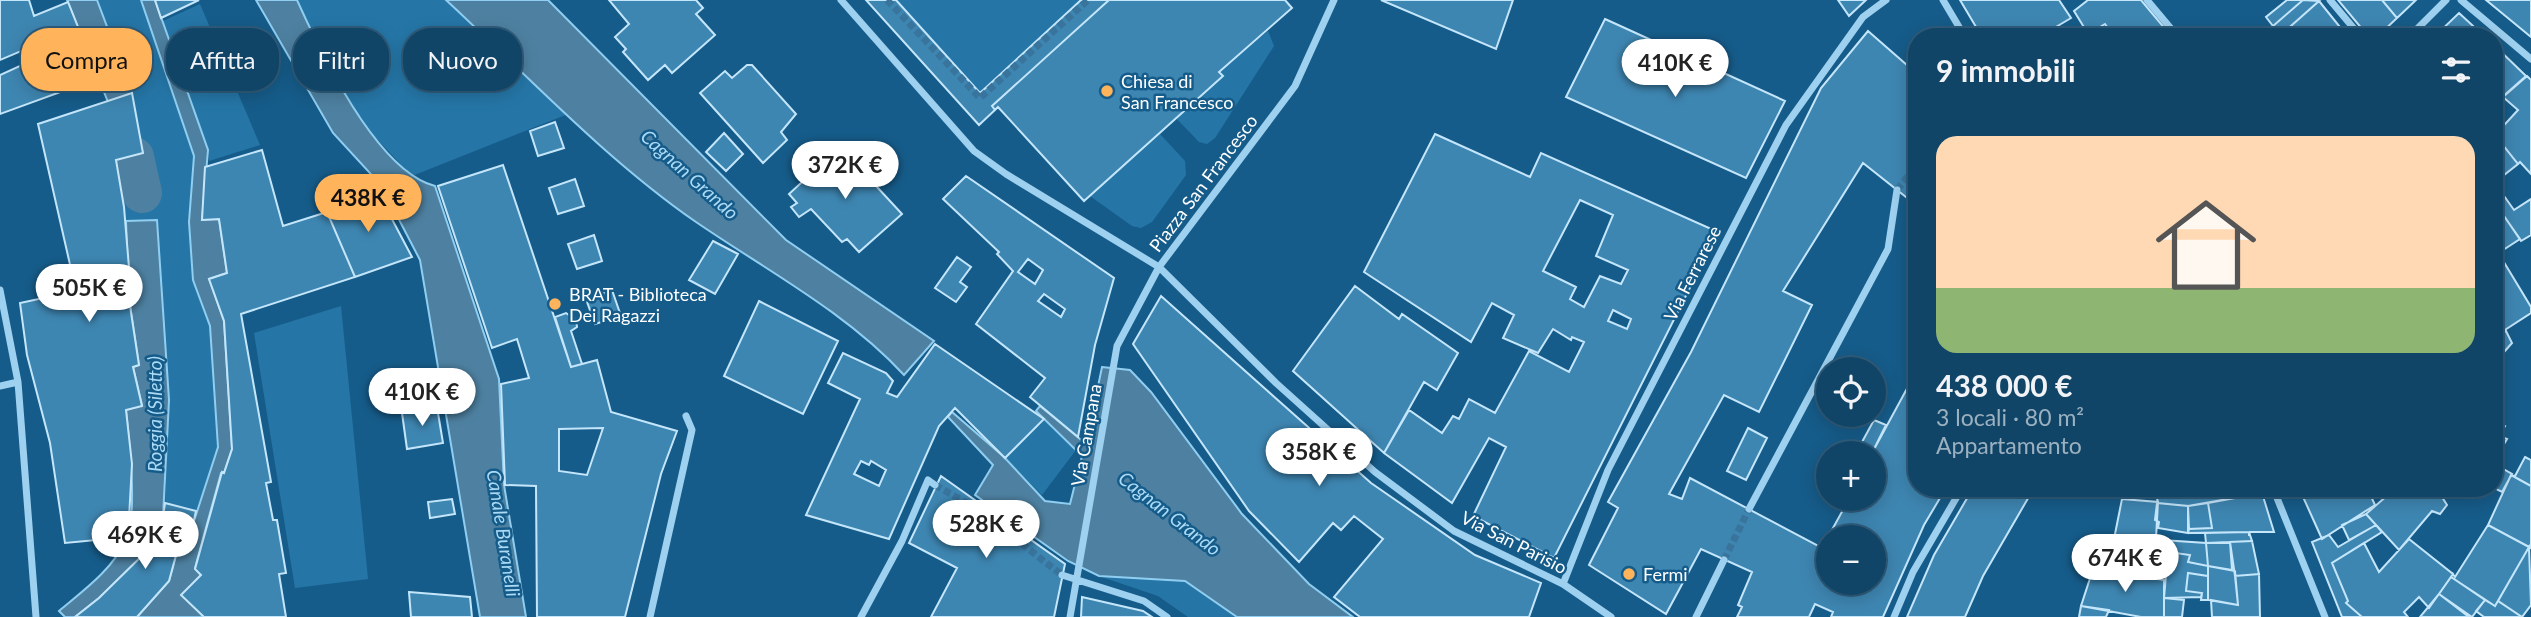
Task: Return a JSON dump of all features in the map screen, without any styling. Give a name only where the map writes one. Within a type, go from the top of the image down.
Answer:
[{"type":"street","points":[[841,0],[974,151],[1006,174],[1159,267]]},
{"type":"street","name":"Piazza San Francesco","points":[[1276,383],[1159,267],[1295,86],[1334,0]]},
{"type":"street","name":"Via Ferrarese","points":[[1563,584],[1608,470],[1786,125],[1863,18],[1886,0]]},
{"type":"street","points":[[1943,0],[1960,28]]},
{"type":"street","points":[[2147,0],[2170,28]]},
{"type":"street","points":[[2330,0],[2353,28]]},
{"type":"street","points":[[2418,28],[2446,0]]},
{"type":"street","points":[[2461,0],[2494,28]]},
{"type":"street","points":[[2503,35],[2531,59]]},
{"type":"street","points":[[1749,509],[1888,250],[1897,190]]},
{"type":"street","name":"Via Campana","points":[[1070,617],[1117,346],[1159,267]]},
{"type":"street","points":[[0,290],[18,382],[36,617]]},
{"type":"street","points":[[0,386],[18,382]]},
{"type":"street","name":"Via San Parisio","points":[[1276,383],[1375,472],[1454,531],[1563,584],[1611,617]]},
{"type":"street","points":[[650,617],[692,430],[686,416]]},
{"type":"street","points":[[861,617],[932,482]]},
{"type":"street","points":[[1894,617],[1913,572],[1957,497]]},
{"type":"street","points":[[2277,497],[2325,617]]},
{"type":"street","points":[[1696,617],[1724,560]]},
{"type":"street","points":[[1062,575],[1076,582],[1144,601],[1167,617]]},
{"type":"shaded area","points":[[97,0],[141,0],[151,28],[108,28]]},
{"type":"shaded area","points":[[297,0],[446,0],[476,28],[403,28],[403,91],[522,91],[522,71],[568,114],[412,176],[374,136],[343,91],[389,91],[389,28],[310,28]]},
{"type":"shaded area","points":[[896,0],[1081,0],[980,93]]},
{"type":"shaded area","points":[[200,4],[210,28],[166,30],[163,21]]},
{"type":"shaded area","points":[[1268,31],[1274,46],[1215,138],[1207,144],[1199,142],[1176,118],[1222,77],[1219,72]]},
{"type":"shaded area","points":[[152,32],[166,74],[166,91],[172,91],[194,156],[189,222],[193,280],[210,326],[218,447],[196,511],[165,503],[169,400],[156,220],[126,221],[123,199],[152,193],[131,91],[152,91]]},
{"type":"shaded area","points":[[187,91],[237,91],[260,145],[209,161],[208,150]]},
{"type":"shaded area","points":[[1160,134],[1185,161],[1186,175],[1152,222],[1141,228],[1132,226],[1090,196]]},
{"type":"shaded area","points":[[341,306],[368,579],[295,588],[254,333]]},
{"type":"shaded area","points":[[1044,419],[1076,450],[1042,495],[1005,458]]},
{"type":"shaded area","points":[[1099,576],[1185,581],[1237,617],[1188,617],[1158,596]]},
{"type":"water","points":[[67,0],[97,0],[108,28],[78,28]]},
{"type":"water","points":[[141,0],[155,0],[166,31],[166,74],[152,28]]},
{"type":"water","points":[[256,0],[297,0],[310,28],[293,28],[293,64],[279,40],[279,28],[272,28]]},
{"type":"water","name":"Cagnan Grando","points":[[446,0],[548,0],[786,240],[934,341],[904,375],[857,331],[662,197],[567,116],[522,73],[522,28],[475,28]]},
{"type":"water","points":[[104,91],[131,91],[132,93],[108,102]]},
{"type":"water","points":[[172,91],[187,91],[208,150],[202,220],[219,219],[227,273],[209,279],[224,321],[232,449],[224,473],[221,473],[195,568],[201,575],[182,595],[204,617],[137,617],[169,581],[185,522],[193,524],[218,447],[210,326],[193,280],[189,222],[194,156]]},
{"type":"water","name":"Canale Buranelli","points":[[309,91],[344,91],[372,134],[392,158],[413,176],[435,186],[499,379],[504,485],[526,617],[480,617],[420,260],[381,185],[333,133]]},
{"type":"water","points":[[157,220],[169,400],[163,517],[148,550],[99,598],[75,617],[65,617],[59,611],[113,561],[130,528],[132,476],[126,410],[142,405],[133,367],[139,365],[129,299],[126,221]]},
{"type":"water","name":"Cagnan Grando","points":[[1102,367],[1130,370],[1151,392],[1242,514],[1309,584],[1353,617],[1237,617],[1185,581],[1099,576],[1068,561],[975,495],[993,465],[948,417],[952,412],[1003,456],[1045,501],[1070,504],[1082,456],[1036,411],[1040,406],[1086,444]]},
{"type":"building","points":[[0,0],[29,0],[34,16],[68,2],[78,27],[21,28],[21,51],[0,60]]},
{"type":"building","points":[[155,0],[199,0],[161,18]]},
{"type":"building","points":[[609,0],[696,0],[703,8],[696,14],[715,35],[672,73],[665,65],[648,80],[623,52],[626,49],[615,37],[629,24]]},
{"type":"building","points":[[866,0],[896,0],[980,93],[1081,0],[1109,0],[992,106],[995,110],[979,125]]},
{"type":"building","name":"Chiesa di San Francesco","points":[[1109,0],[1285,0],[1292,8],[1219,72],[1223,76],[1084,201],[998,107],[995,110],[992,106]]},
{"type":"building","points":[[1381,0],[1513,0],[1496,49]]},
{"type":"building","points":[[1838,0],[1866,0],[1849,16]]},
{"type":"building","points":[[1960,0],[2059,0],[2071,18],[2054,28],[1977,28]]},
{"type":"building","points":[[2088,0],[2141,0],[2164,28],[2108,28],[2105,24],[2098,28],[2084,28],[2074,11]]},
{"type":"building","points":[[2287,0],[2303,0],[2273,26],[2266,17]]},
{"type":"building","points":[[2303,0],[2319,1],[2289,28],[2273,26]]},
{"type":"building","points":[[2338,0],[2382,0],[2397,18],[2386,28],[2361,28]]},
{"type":"building","points":[[2382,0],[2416,0],[2397,18]]},
{"type":"building","points":[[2486,0],[2531,0],[2531,37]]},
{"type":"building","points":[[2319,1],[2341,28],[2289,28]]},
{"type":"building","points":[[2459,13],[2475,28],[2443,28]]},
{"type":"building","points":[[1605,19],[1785,101],[1746,178],[1566,97]]},
{"type":"building","points":[[1868,31],[1908,66],[1908,199],[1863,163],[1783,291],[1812,305],[1759,412],[1724,395],[1669,494],[1682,499],[1690,478],[1816,545],[1816,595],[1886,595],[1886,525],[1835,525],[1842,511],[1886,511],[1886,441],[1879,441],[1908,387],[1908,497],[1941,497],[1924,525],[1883,617],[1831,617],[1833,612],[1815,604],[1809,617],[1737,617],[1742,607],[1738,605],[1752,572],[1701,549],[1666,614],[1589,565],[1618,508],[1608,502],[1691,352],[1821,88]]},
{"type":"building","points":[[2503,54],[2526,76],[2503,96]]},
{"type":"building","points":[[21,65],[21,91],[63,91],[0,114],[0,75]]},
{"type":"building","points":[[747,65],[752,65],[796,114],[781,132],[787,140],[763,163],[700,93],[725,71],[732,78]]},
{"type":"building","points":[[2527,76],[2531,80],[2531,174],[2520,162],[2518,164],[2503,145],[2503,126],[2518,110],[2503,97]]},
{"type":"building","points":[[132,93],[143,153],[116,160],[124,207],[130,280],[104,286],[108,303],[129,299],[139,365],[133,367],[142,406],[126,410],[132,464],[128,537],[65,543],[50,443],[27,355],[20,303],[76,291],[38,124]]},
{"type":"building","points":[[555,122],[564,148],[538,156],[530,131]]},
{"type":"building","points":[[724,133],[743,154],[726,171],[706,152]]},
{"type":"building","points":[[1435,134],[1530,177],[1541,153],[1718,232],[1554,558],[1473,516],[1506,447],[1489,438],[1452,503],[1384,453],[1409,410],[1442,433],[1453,416],[1459,419],[1469,399],[1495,413],[1529,351],[1569,372],[1584,342],[1572,337],[1571,340],[1553,329],[1538,353],[1503,338],[1514,315],[1492,303],[1471,342],[1364,272]],"holes":[[[1580,200],[1613,215],[1596,256],[1628,270],[1621,284],[1600,276],[1584,307],[1570,299],[1576,287],[1543,271]],[[1613,310],[1631,319],[1627,329],[1608,321]]]},
{"type":"building","points":[[2503,145],[2518,164],[2503,176]]},
{"type":"building","points":[[840,147],[902,214],[859,252],[847,239],[842,242],[811,209],[799,217],[791,207],[797,203],[789,194]]},
{"type":"building","points":[[262,150],[283,226],[327,212],[355,277],[241,314],[271,482],[266,483],[273,520],[277,520],[286,573],[279,574],[286,617],[204,617],[181,595],[201,575],[195,569],[222,472],[224,473],[232,449],[224,321],[209,279],[227,273],[219,219],[202,220],[205,167]]},
{"type":"building","points":[[503,165],[571,367],[597,360],[611,412],[677,431],[661,474],[625,617],[537,617],[536,486],[505,485],[501,384],[529,378],[517,339],[492,348],[438,186]],"holes":[[[603,428],[587,475],[559,471],[559,429]]]},
{"type":"building","points":[[966,176],[1114,278],[1095,345],[1078,437],[1030,397],[1045,378],[976,324],[1013,271],[997,254],[999,252],[943,199]],"holes":[[[1028,259],[1043,270],[1035,284],[1018,272]],[[1044,294],[1065,309],[1061,317],[1038,301]]]},
{"type":"building","points":[[575,179],[584,206],[558,214],[549,188]]},
{"type":"building","points":[[376,189],[412,257],[355,277],[327,212]]},
{"type":"building","points":[[2503,194],[2514,210],[2531,199],[2531,235],[2521,241],[2504,216]]},
{"type":"building","points":[[2503,217],[2520,239],[2503,250]]},
{"type":"building","points":[[594,235],[602,261],[577,269],[568,244]]},
{"type":"building","points":[[713,241],[738,254],[715,294],[689,280]]},
{"type":"building","points":[[957,257],[971,267],[960,282],[967,287],[956,302],[935,288]]},
{"type":"building","points":[[2503,261],[2531,307],[2531,313],[2503,331]]},
{"type":"building","points":[[1355,286],[1399,319],[1402,314],[1458,353],[1437,390],[1424,382],[1384,453],[1293,371]]},
{"type":"building","points":[[612,290],[621,316],[595,324],[586,299]]},
{"type":"building","points":[[1161,296],[1371,483],[1475,555],[1541,583],[1529,617],[1360,617],[1334,597],[1383,539],[1354,516],[1341,530],[1333,523],[1299,562],[1249,511],[1133,344]]},
{"type":"building","points":[[759,301],[838,341],[803,414],[724,376]]},
{"type":"building","points":[[566,313],[576,320],[577,327],[571,331],[582,364],[571,367],[555,317]]},
{"type":"building","points":[[2506,331],[2512,343],[2503,353],[2503,332]]},
{"type":"building","points":[[935,344],[1044,419],[1005,458],[955,408],[939,426],[889,539],[806,515],[860,399],[828,383],[843,353],[886,373],[893,381],[887,393],[897,397]],"holes":[[[861,461],[869,465],[871,461],[886,470],[879,486],[854,474]]]},
{"type":"building","points":[[437,407],[443,443],[407,449],[402,413]]},
{"type":"building","points":[[1870,427],[1885,427],[1878,441],[1863,441]]},
{"type":"building","points":[[1748,428],[1767,438],[1746,480],[1727,471]]},
{"type":"building","points":[[2525,457],[2531,460],[2531,486],[2511,475],[2515,476]]},
{"type":"building","points":[[2503,469],[2512,474],[2503,490]]},
{"type":"building","points":[[2511,475],[2531,486],[2531,548],[2488,525]]},
{"type":"building","points":[[941,476],[1065,564],[1054,617],[931,617],[957,568],[909,543]]},
{"type":"building","points":[[1968,497],[2029,497],[1983,576],[1965,617],[1907,617],[1934,555]]},
{"type":"building","points":[[2157,497],[2239,497],[2188,506],[2158,503]]},
{"type":"building","points":[[2240,497],[2263,497],[2274,532],[2250,532],[2249,536],[2249,532],[2188,533],[2189,529],[2212,528],[2208,503]]},
{"type":"building","points":[[2303,497],[2371,497],[2375,505],[2322,539]]},
{"type":"building","points":[[2386,497],[2442,497],[2447,505],[2440,514],[2432,511],[2399,550],[2366,514]]},
{"type":"building","points":[[452,499],[455,514],[430,518],[428,502]]},
{"type":"building","points":[[2122,499],[2158,502],[2155,556],[2112,549]]},
{"type":"building","points":[[165,503],[196,511],[193,524],[185,522],[169,581],[137,617],[75,617],[99,598],[148,550],[163,517]]},
{"type":"building","points":[[2157,503],[2188,506],[2188,533],[2158,528],[2159,522],[2155,520]]},
{"type":"building","points":[[2208,503],[2212,528],[2189,529],[2188,506]]},
{"type":"building","points":[[2366,514],[2376,525],[2349,540],[2342,525]]},
{"type":"building","points":[[2376,525],[2382,532],[2332,563],[2348,601],[2346,603],[2362,617],[2342,617],[2312,542],[2329,535],[2338,547]]},
{"type":"building","points":[[2488,525],[2529,547],[2495,606],[2451,577],[2453,574],[2455,577]]},
{"type":"building","points":[[2249,532],[2252,541],[2206,543],[2205,533]]},
{"type":"building","points":[[2409,539],[2453,574],[2429,608],[2419,597],[2404,612],[2408,617],[2362,617],[2346,603],[2348,601],[2332,563],[2364,543],[2379,572]]},
{"type":"building","points":[[2162,540],[2206,543],[2208,566],[2188,562],[2190,555],[2168,552],[2167,562],[2159,561]]},
{"type":"building","points":[[2252,541],[2259,574],[2235,576],[2230,542]]},
{"type":"building","points":[[2230,542],[2232,570],[2208,566],[2206,543]]},
{"type":"building","points":[[2529,547],[2531,605],[2522,617],[2498,601]]},
{"type":"building","points":[[2168,552],[2190,555],[2188,562],[2208,566],[2208,576],[2188,573],[2186,591],[2202,593],[2201,597],[2164,598]]},
{"type":"building","points":[[2208,566],[2235,571],[2238,605],[2208,600]]},
{"type":"building","points":[[2093,569],[2164,580],[2164,617],[2141,617],[2081,606]]},
{"type":"building","points":[[2188,573],[2208,576],[2208,600],[2201,600],[2202,593],[2186,591]]},
{"type":"building","points":[[2259,574],[2260,617],[2212,617],[2211,600],[2238,605],[2235,576]]},
{"type":"building","points":[[2451,577],[2485,600],[2472,617],[2439,594]]},
{"type":"building","points":[[409,592],[470,597],[472,617],[411,617]]},
{"type":"building","points":[[2439,594],[2469,617],[2420,617]]},
{"type":"building","points":[[1082,597],[1143,611],[1152,617],[1081,617]]},
{"type":"building","points":[[2164,598],[2184,600],[2182,617],[2164,617]]},
{"type":"building","points":[[2485,600],[2495,606],[2498,601],[2522,617],[2484,617],[2476,611]]},
{"type":"building","points":[[2081,606],[2109,610],[2106,617],[2079,617]]},
{"type":"waterway","name":"Roggia (Siletto)","points":[[134,157],[142,193]]},
{"type":"tunnel","points":[[887,0],[980,98],[1088,0]]},
{"type":"tunnel","points":[[1897,190],[1908,176]]},
{"type":"tunnel","points":[[935,485],[974,507],[1062,575]]},
{"type":"tunnel","points":[[1724,560],[1749,509]]},
{"type":"place","name":"Chiesa di San Francesco","points":[[1107,91]]},
{"type":"place","name":"BRAT - Biblioteca Dei Ragazzi","points":[[555,304]]},
{"type":"place","name":"Fermi","points":[[1629,574]]}]
